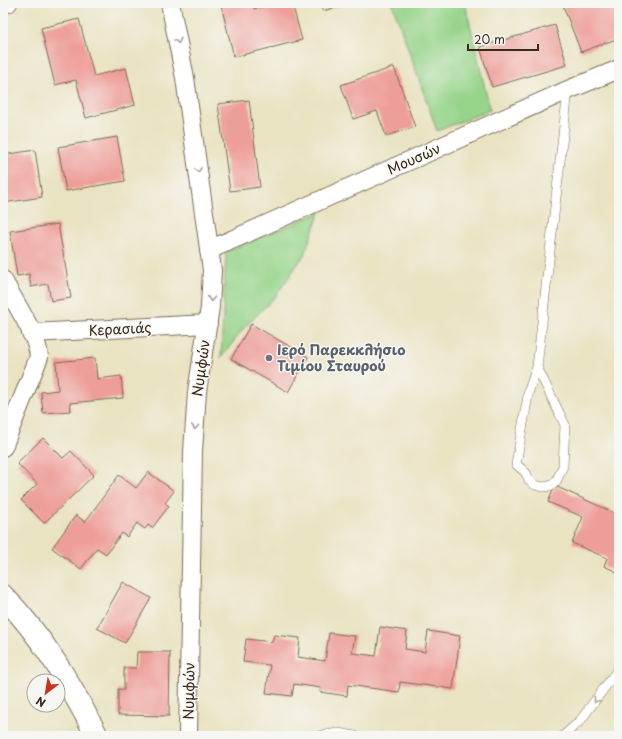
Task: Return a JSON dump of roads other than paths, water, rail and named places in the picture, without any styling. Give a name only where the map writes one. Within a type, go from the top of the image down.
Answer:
[{"type":"main road","points":[[3,596],[23,618],[54,660],[97,736]]},
{"type":"street","points":[[3,4],[8,3]]},
{"type":"street","name":"Νυμφών","points":[[170,3],[185,78],[209,250],[212,287],[208,324],[197,392],[193,451],[188,736]]},
{"type":"street","name":"Μουσών","points":[[209,250],[568,90],[619,69]]},
{"type":"street","points":[[3,280],[38,348],[38,361],[3,447]]},
{"type":"street","name":"Κερασιάς","points":[[31,333],[208,324]]},
{"type":"lane","points":[[537,367],[565,425],[563,466],[560,476],[556,482],[543,487],[535,485],[529,480],[526,473],[516,464],[529,390],[537,367],[568,90]]},
{"type":"lane","points":[[563,736],[580,721],[619,668]]},
{"type":"lane","points":[[320,736],[338,733],[355,736]]},
{"type":"place","name":"Ιερό Παρεκκλήσιο Τιμίου Σταυρού","points":[[269,358]]}]
